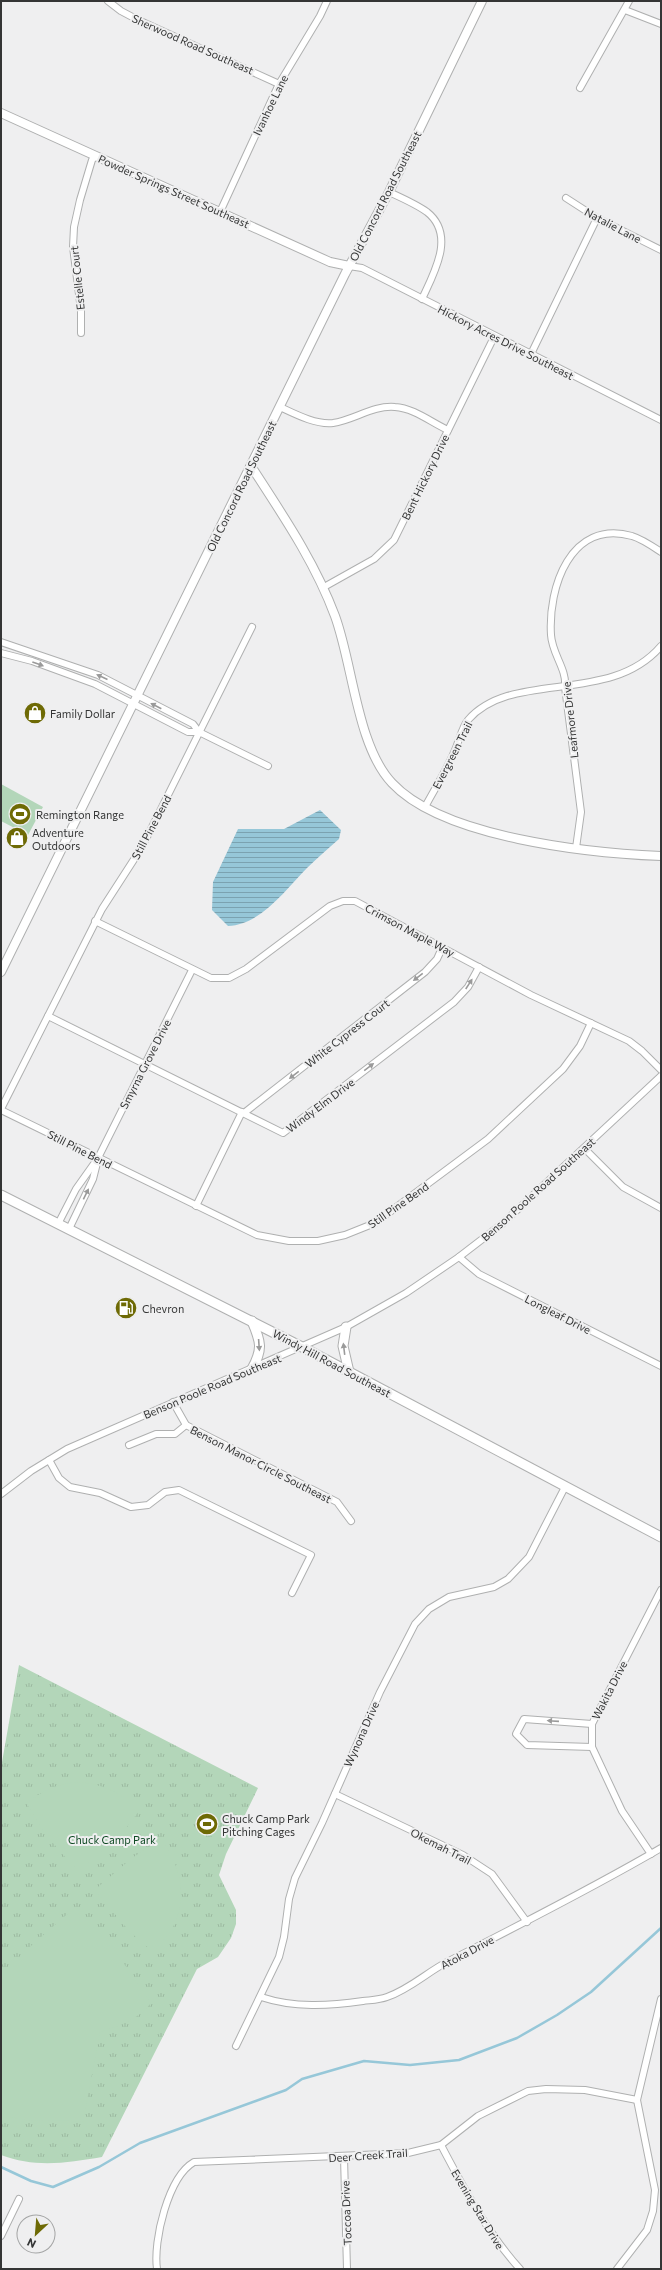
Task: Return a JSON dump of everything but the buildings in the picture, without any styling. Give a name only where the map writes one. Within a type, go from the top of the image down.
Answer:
[{"type":"main road","name":"Windy Hill Road Southeast","points":[[1,1195],[252,1321],[661,1537]]},
{"type":"main road","points":[[252,1321],[261,1345],[259,1355],[252,1369]]},
{"type":"main road","points":[[346,1327],[343,1346],[349,1372]]},
{"type":"street","name":"Sherwood Road Southeast","points":[[108,1],[138,20],[279,84]]},
{"type":"street","name":"Ivanhoe Lane","points":[[220,212],[279,84],[320,16],[326,1]]},
{"type":"street","name":"Old Concord Road Southeast","points":[[1,972],[349,266],[389,192],[482,1]]},
{"type":"street","points":[[580,88],[629,1]]},
{"type":"street","points":[[625,10],[661,24]]},
{"type":"street","name":"Powder Springs Street Southeast","points":[[1,112],[330,262],[349,266]]},
{"type":"street","name":"Estelle Court","points":[[81,333],[80,303],[73,247],[74,227],[92,160],[96,156]]},
{"type":"street","points":[[389,192],[428,213],[442,231],[442,241],[435,272],[422,299]]},
{"type":"street","name":"Natalie Lane","points":[[566,198],[596,218],[661,250]]},
{"type":"street","points":[[531,354],[596,218]]},
{"type":"street","name":"Hickory Acres Drive Southeast","points":[[349,266],[362,268],[494,337],[531,354],[661,420]]},
{"type":"street","name":"Bent Hickory Drive","points":[[324,587],[374,559],[394,540],[494,337]]},
{"type":"street","points":[[280,407],[311,420],[332,423],[366,412],[396,407],[408,409],[448,430]]},
{"type":"street","points":[[251,466],[286,520],[324,587],[345,645],[360,716],[372,751],[393,784],[425,807],[465,826],[576,848],[617,854],[661,856]]},
{"type":"street","name":"Leafmore Drive","points":[[576,848],[581,812],[565,687],[566,677],[554,650],[550,625],[554,588],[568,560],[580,546],[606,535],[631,536],[643,540],[661,552]]},
{"type":"street","name":"Still Pine Bend","points":[[252,627],[142,847],[95,921],[1,1109],[257,1235],[289,1241],[304,1242],[331,1239],[368,1227],[394,1210],[488,1139],[564,1069],[580,1046],[591,1024]]},
{"type":"street","points":[[1,642],[98,675],[193,724],[199,732]]},
{"type":"street","name":"Evergreen Trail","points":[[425,807],[455,751],[467,721],[484,706],[503,696],[604,680],[622,674],[639,666],[661,646]]},
{"type":"street","points":[[1,653],[89,682],[188,732],[199,732],[268,766]]},
{"type":"street","points":[[167,722],[171,713]]},
{"type":"street","name":"Crimson Maple Way","points":[[95,921],[192,970],[216,979],[234,976],[246,970],[325,909],[343,901],[362,904],[442,948],[635,1046],[661,1070]]},
{"type":"street","name":"White Cypress Court","points":[[243,1113],[425,972],[437,959],[442,948]]},
{"type":"street","name":"Windy Elm Drive","points":[[48,1016],[283,1133],[454,1002],[468,987],[479,967]]},
{"type":"street","name":"Smyrna Grove Drive","points":[[58,1224],[76,1189],[98,1158],[192,970]]},
{"type":"street","name":"Benson Poole Road Southeast","points":[[1,1494],[31,1471],[67,1449],[346,1327],[400,1297],[459,1257],[517,1211],[661,1076]]},
{"type":"street","points":[[196,1206],[243,1113]]},
{"type":"street","points":[[584,1148],[623,1187],[661,1208]]},
{"type":"street","name":"Smyrna Grove Drive","points":[[69,1229],[93,1179],[98,1158]]},
{"type":"street","name":"Longleaf Drive","points":[[459,1257],[479,1274],[661,1366]]},
{"type":"street","name":"Benson Manor Circle Southeast","points":[[173,1402],[180,1418],[186,1425],[337,1502],[351,1521]]},
{"type":"street","name":"Benson Manor Circle Southeast","points":[[129,1445],[156,1434],[175,1434],[186,1425]]},
{"type":"street","points":[[48,1460],[60,1478],[73,1489],[100,1493],[135,1507],[153,1503],[165,1492],[179,1490],[311,1555],[292,1593]]},
{"type":"street","name":"Wynona Drive","points":[[236,2046],[280,1957],[289,1899],[295,1878],[335,1794],[380,1692],[415,1624],[429,1609],[449,1597],[494,1586],[508,1579],[529,1557],[565,1486]]},
{"type":"street","name":"Wakita Drive","points":[[651,1854],[622,1811],[592,1747],[592,1724],[661,1590]]},
{"type":"street","points":[[592,1724],[524,1719],[516,1734],[527,1745],[592,1747]]},
{"type":"street","name":"Okemah Trail","points":[[335,1794],[463,1855],[492,1874],[527,1922]]},
{"type":"street","name":"Atoka Drive","points":[[261,1997],[276,2002],[308,2006],[386,1998],[411,1987],[444,1963],[527,1922],[661,1848]]},
{"type":"street","points":[[617,2269],[647,2230],[653,2211],[655,2190],[636,2100],[661,1999]]},
{"type":"street","name":"Deer Creek Trail","points":[[157,2269],[155,2256],[159,2232],[171,2192],[188,2166],[194,2162],[344,2157],[408,2153],[441,2145],[478,2116],[528,2091],[546,2089],[585,2090],[636,2100]]},
{"type":"street","name":"Evening Star Drive","points":[[441,2145],[459,2180],[501,2248],[520,2269]]},
{"type":"street","name":"Toccoa Drive","points":[[344,2157],[347,2269]]},
{"type":"street","points":[[1,2236],[19,2199]]},
{"type":"green space","name":"Remington Range","points":[[1,784],[43,807],[28,835],[1,821]]},
{"type":"green space","name":"Chuck Camp Park","points":[[19,1665],[258,1788],[226,1854],[219,1875],[236,1910],[236,1924],[231,1938],[218,1957],[197,1969],[102,2157],[76,2161],[51,2163],[26,2162],[1,2155],[1,1768]]},
{"type":"green space","points":[[77,1782],[95,1785],[111,1790],[126,1799],[139,1811],[121,1835],[82,1868],[75,1868],[45,1834],[27,1804],[32,1799],[50,1788]]},
{"type":"green space","name":"Chuck Camp Park Pitching Cages","points":[[202,1811],[221,1821],[213,1837],[194,1828]]},
{"type":"green space","points":[[161,1839],[170,1853],[176,1867],[180,1882],[181,1897],[179,1912],[173,1926],[164,1939],[152,1951],[130,1932],[98,1894],[98,1887],[132,1858]]},
{"type":"green space","points":[[72,1910],[78,1910],[118,1955],[151,2003],[134,2018],[114,2028],[100,2032],[83,2122],[31,2121],[11,2117],[1,2113],[1,1976],[25,1951]]},
{"type":"water","points":[[320,810],[341,830],[339,839],[311,864],[262,913],[240,924],[228,926],[212,910],[213,882],[238,829],[284,829]]},
{"type":"waterway","points":[[1,2167],[31,2181],[53,2187],[99,2167],[140,2143],[286,2090],[302,2079],[364,2061],[410,2065],[459,2060],[517,2038],[557,2015],[591,1992],[661,1928]]},
{"type":"place","name":"Family Dollar","points":[[35,713]]},
{"type":"place","name":"Remington Range","points":[[20,814]]},
{"type":"place","name":"Adventure Outdoors","points":[[17,838]]},
{"type":"place","name":"Chevron","points":[[126,1308]]},
{"type":"place","name":"Chuck Camp Park Pitching Cages","points":[[207,1824]]}]
